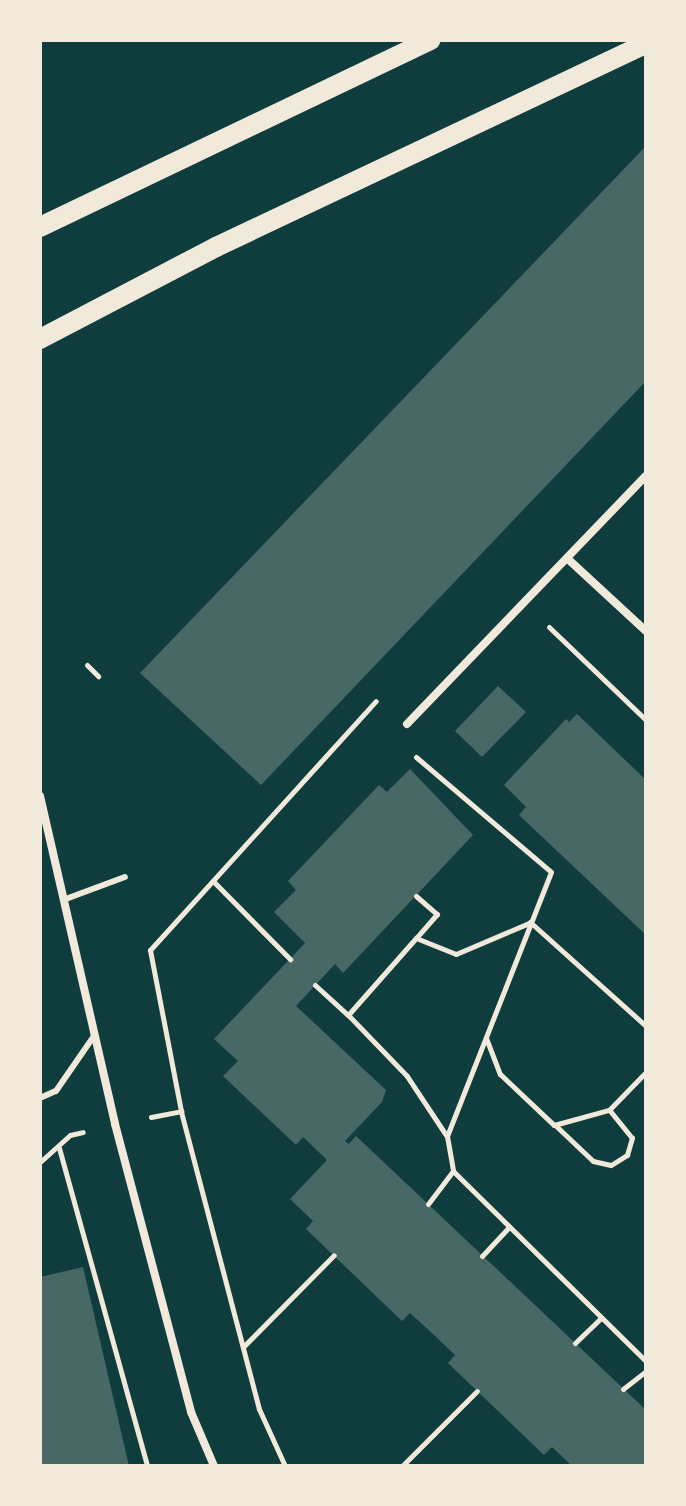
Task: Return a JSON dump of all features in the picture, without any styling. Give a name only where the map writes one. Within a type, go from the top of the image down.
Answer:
[{"type":"main road","points":[[40,227],[430,40]]},
{"type":"main road","points":[[40,339],[216,247],[646,44]]},
{"type":"street","points":[[407,724],[569,560],[646,476]]},
{"type":"street","points":[[569,560],[646,631]]},
{"type":"street","points":[[40,796],[94,1036],[191,1412],[214,1466]]},
{"type":"lane","points":[[63,900],[125,877]]},
{"type":"lane","points":[[40,1098],[56,1091],[94,1036]]},
{"type":"path","points":[[525,604],[646,720]]},
{"type":"path","points":[[87,665],[98,676]]},
{"type":"path","points":[[285,1466],[259,1409],[181,1111],[150,950],[378,699],[407,724]]},
{"type":"path","points":[[365,713],[377,723]]},
{"type":"path","points":[[412,753],[551,872],[447,1136]]},
{"type":"path","points":[[213,881],[290,959]]},
{"type":"path","points":[[348,1015],[437,914],[416,896]]},
{"type":"path","points":[[416,938],[456,954],[530,922]]},
{"type":"path","points":[[530,922],[646,1026]]},
{"type":"path","points":[[315,985],[407,1076],[447,1136],[453,1171],[646,1361]]},
{"type":"path","points":[[485,1037],[500,1074],[593,1161],[611,1165],[627,1155],[632,1138],[609,1110]]},
{"type":"path","points":[[554,1125],[609,1110],[646,1072]]},
{"type":"path","points":[[59,1148],[147,1466]]},
{"type":"path","points":[[428,1204],[453,1171]]},
{"type":"path","points":[[482,1256],[509,1227]]},
{"type":"path","points":[[243,1347],[334,1255]]},
{"type":"path","points":[[575,1343],[601,1318]]},
{"type":"path","points":[[623,1389],[646,1371]]},
{"type":"path","points":[[402,1466],[477,1391]]},
{"type":"building","points":[[646,146],[646,381],[261,785],[140,673]]},
{"type":"building","points":[[498,686],[526,712],[482,757],[455,731]]},
{"type":"building","points":[[577,714],[646,780],[646,935],[519,815],[526,807],[504,785],[566,719],[569,722]]},
{"type":"building","points":[[410,769],[473,835],[343,973],[335,964],[296,1006],[386,1090],[382,1102],[345,1141],[349,1144],[356,1136],[646,1410],[646,1466],[572,1466],[552,1447],[544,1455],[448,1363],[455,1355],[433,1334],[410,1313],[402,1321],[306,1229],[313,1221],[290,1199],[327,1160],[303,1137],[296,1145],[223,1076],[238,1061],[214,1039],[305,943],[274,912],[296,890],[288,881],[379,785],[387,792]]},
{"type":"building","points":[[83,1267],[129,1466],[40,1466],[40,1277]]}]
